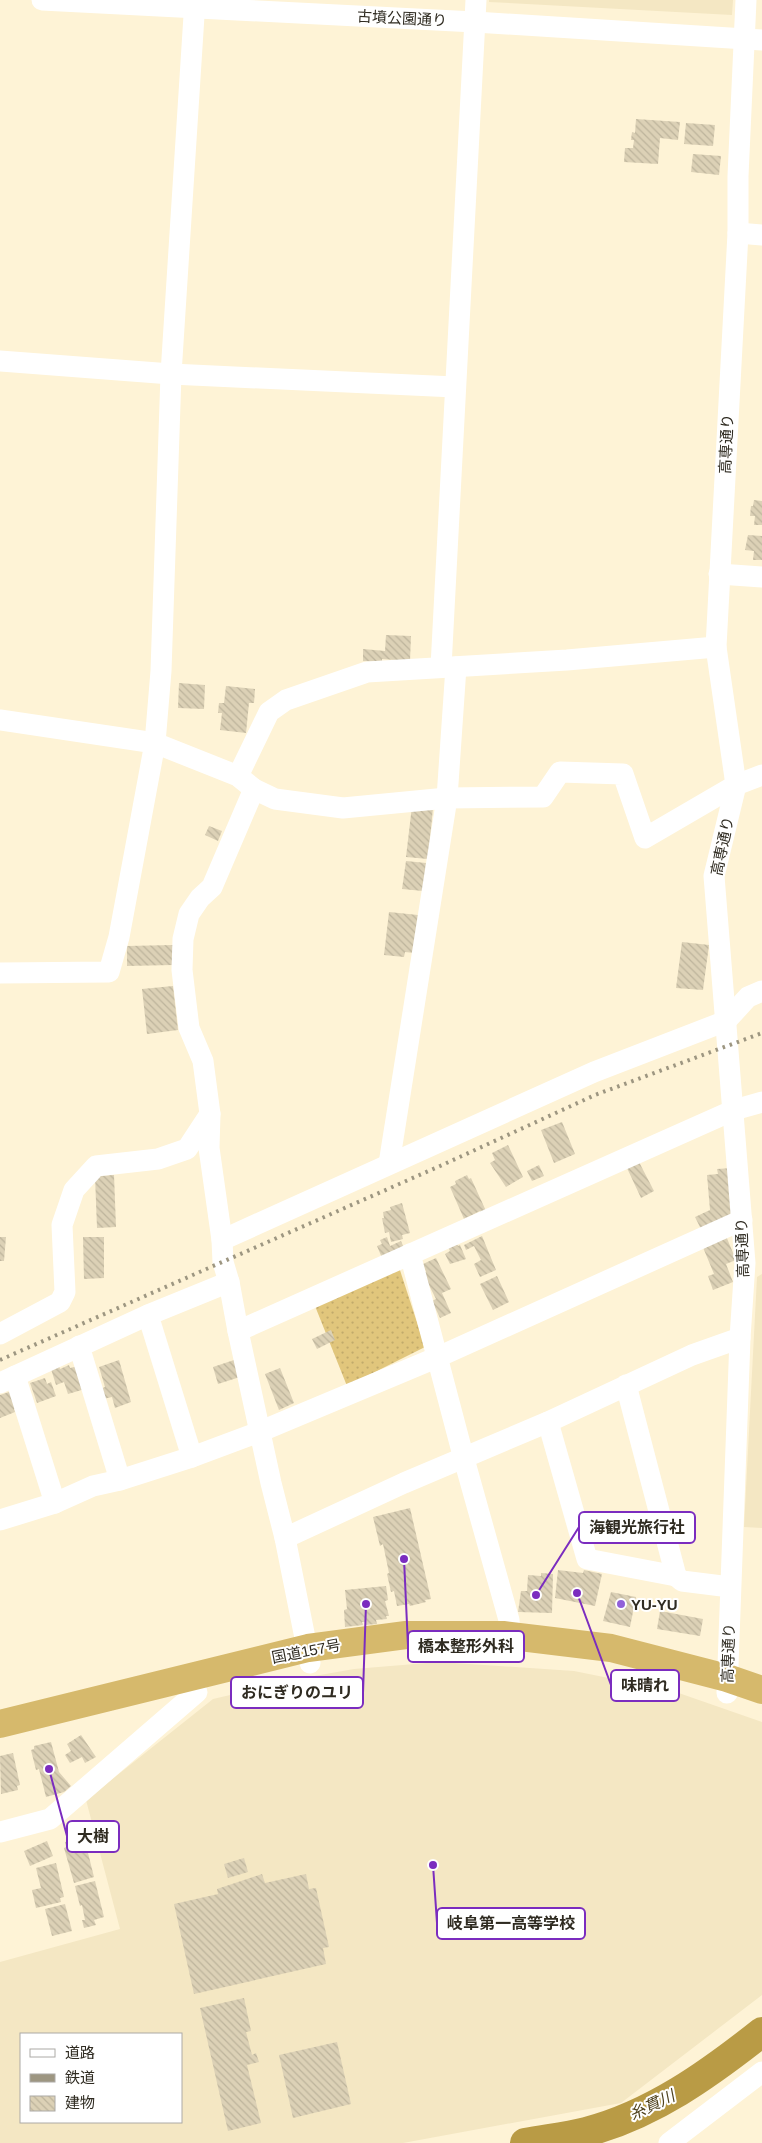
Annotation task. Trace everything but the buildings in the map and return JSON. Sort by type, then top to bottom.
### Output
[{"type":"highway","name":"国道157号","points":[[0,1724],[406,1635],[510,1636],[611,1648],[727,1685],[762,1705]]},
{"type":"highway","name":"国道157号","points":[[0,1740],[197,1692],[309,1655],[502,1652],[610,1664],[762,1690]]},
{"type":"street","name":"古墳公園通り","points":[[42,0],[195,4],[753,39]]},
{"type":"street","points":[[389,1164],[447,798],[448,667],[455,387],[476,0]]},
{"type":"street","name":"高専通り","points":[[727,1685],[740,1338],[754,1258],[742,1220],[714,876],[736,785],[716,647],[738,233],[738,176],[753,39],[746,0]]},
{"type":"street","points":[[0,972],[109,972],[118,938],[155,743],[161,671],[171,374],[195,4]]},
{"type":"street","points":[[738,233],[762,235]]},
{"type":"street","points":[[0,361],[171,374],[455,387]]},
{"type":"street","points":[[719,574],[762,577]]},
{"type":"street","points":[[309,1655],[285,1538],[259,1432],[229,1282],[223,1262],[222,1240],[209,1148],[210,1114],[203,1061],[189,1028],[182,970],[184,939],[189,914],[200,898],[212,888],[269,712],[286,700],[367,672],[567,660],[716,647]]},
{"type":"street","points":[[0,720],[155,743],[246,783],[275,799],[343,808],[447,798],[543,797],[560,772],[623,774],[645,838],[736,785],[762,775]]},
{"type":"street","points":[[222,1240],[594,1072],[726,1022],[748,997],[762,991]]},
{"type":"street","points":[[238,1331],[734,1110],[762,1102]]},
{"type":"street","points":[[0,1334],[60,1302],[65,1292],[62,1225],[74,1190],[96,1166],[158,1159],[187,1149],[210,1114]]},
{"type":"street","points":[[0,1520],[55,1502],[93,1486],[120,1480],[192,1457],[259,1432],[438,1356],[742,1220]]},
{"type":"street","points":[[410,1254],[509,1620],[510,1636]]},
{"type":"street","points":[[55,1502],[7,1380],[148,1315],[229,1282]]},
{"type":"street","points":[[148,1315],[192,1457]]},
{"type":"street","points":[[285,1538],[404,1483],[548,1422],[692,1355],[740,1338]]},
{"type":"street","points":[[79,1346],[120,1480]]},
{"type":"street","points":[[626,1385],[676,1576]]},
{"type":"street","points":[[548,1422],[587,1559],[676,1576],[682,1581],[730,1587]]},
{"type":"street","points":[[0,1832],[50,1819],[197,1692]]},
{"type":"street","points":[[669,2143],[762,2072]]},
{"type":"shaded area","points":[[489,0],[733,0],[732,15],[489,2]]},
{"type":"shaded area","points":[[398,1264],[425,1347],[347,1386],[315,1306]]},
{"type":"shaded area","points":[[762,1274],[762,1528],[744,1527],[757,1277]]},
{"type":"shaded area","points":[[439,1662],[574,1671],[673,1691],[762,1722],[762,1995],[621,2103],[403,2143],[0,2143],[0,1962],[120,1929],[86,1800],[213,1699],[303,1678],[354,1669]]},
{"type":"waterway","name":"糸貫川","points":[[525,2143],[586,2132],[634,2115],[657,2104],[700,2078],[762,2032]]},
{"type":"railway","points":[[0,1360],[440,1166],[595,1095],[762,1033]]},
{"type":"place","name":"橋本整形外科","points":[[404,1559]]},
{"type":"place","name":"味晴れ","points":[[577,1593]]},
{"type":"place","name":"海観光旅行社","points":[[536,1595]]},
{"type":"place","name":"おにぎりのユリ","points":[[366,1604]]},
{"type":"place","name":"YU-YU","points":[[621,1604]]},
{"type":"place","name":"大樹","points":[[49,1769]]},
{"type":"place","name":"岐阜第一高等学校","points":[[433,1865]]}]
